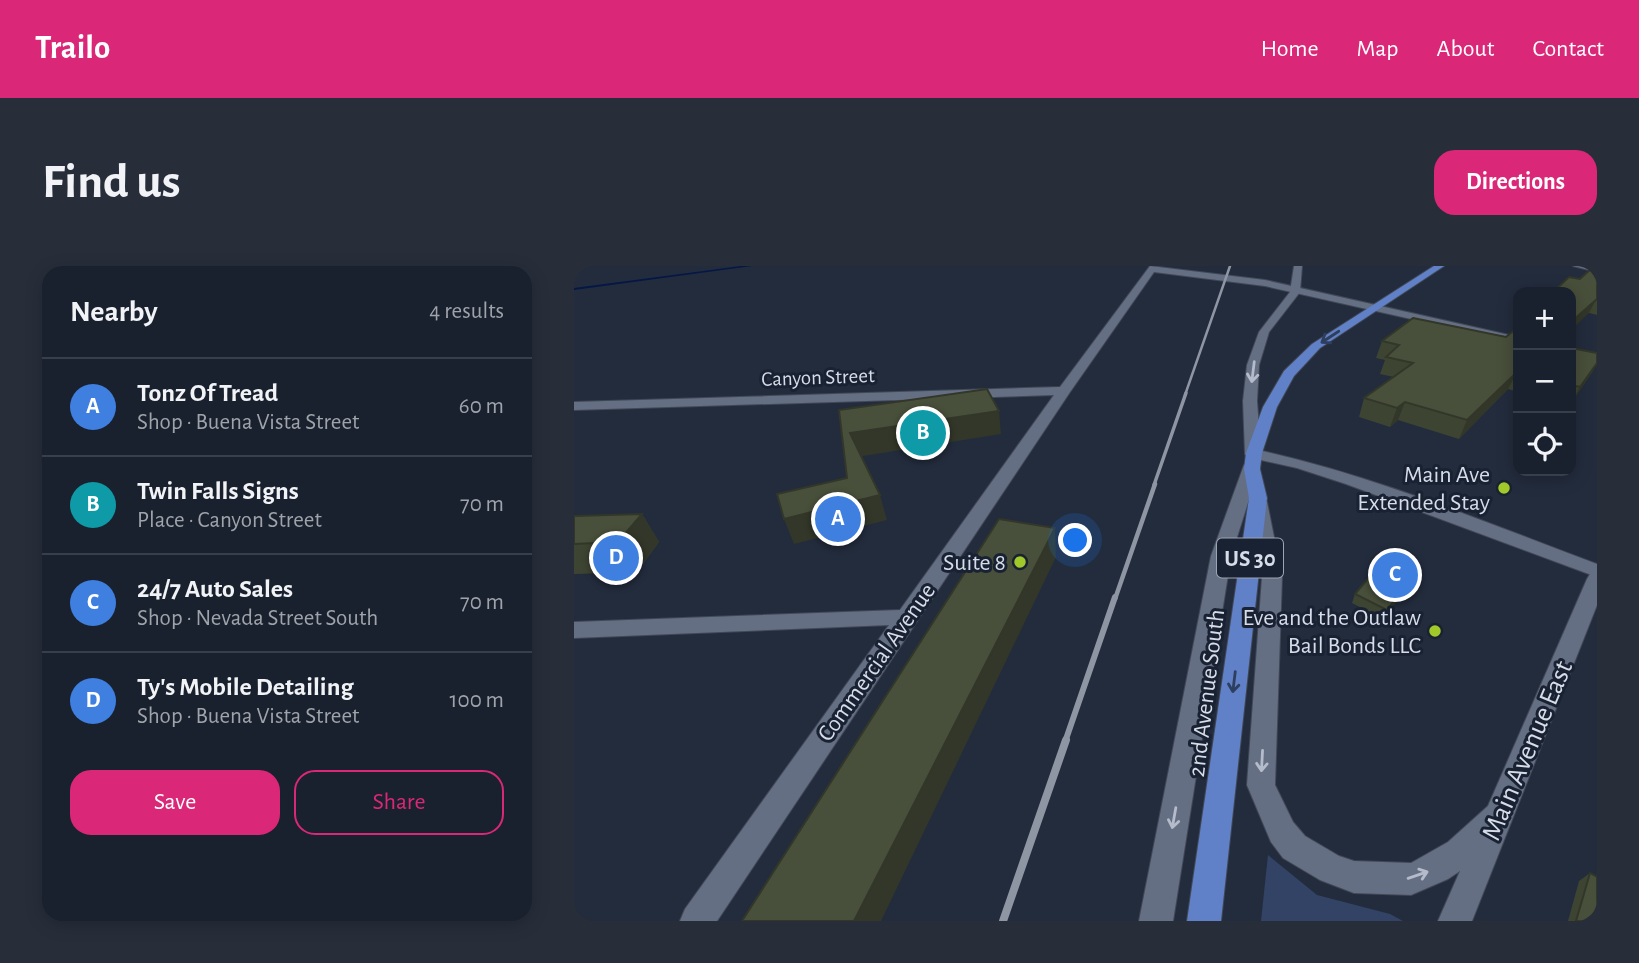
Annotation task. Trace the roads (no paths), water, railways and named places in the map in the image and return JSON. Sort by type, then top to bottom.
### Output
[{"type":"main road","points":[[1253,460],[1278,386],[1297,361],[1440,266]]},
{"type":"main road","name":"2nd Avenue South","points":[[1204,921],[1258,498],[1253,460]]},
{"type":"street","points":[[1156,921],[1221,556],[1253,460],[1250,401],[1253,365],[1264,332],[1296,292],[1298,266]]},
{"type":"street","points":[[1577,266],[1597,269]]},
{"type":"street","points":[[1153,267],[1265,283],[1513,339]]},
{"type":"street","name":"Commercial Avenue","points":[[697,921],[1063,391],[1153,267]]},
{"type":"street","points":[[1265,283],[1297,277]]},
{"type":"street","name":"Canyon Street","points":[[574,406],[1063,391]]},
{"type":"street","points":[[1253,460],[1301,464],[1352,480],[1597,571]]},
{"type":"street","points":[[1258,498],[1272,577],[1261,785],[1282,832],[1294,847],[1331,869],[1354,877],[1411,879],[1437,869],[1459,853],[1499,816]]},
{"type":"street","name":"Main Avenue East","points":[[1455,921],[1597,579]]},
{"type":"street","points":[[574,630],[907,617]]},
{"type":"waterway","points":[[574,289],[750,266]]},
{"type":"railway","points":[[1185,395],[1230,266]]},
{"type":"railway","points":[[1154,485],[1186,393]]},
{"type":"railway","points":[[1115,599],[1155,484]]},
{"type":"railway","points":[[1065,742],[1115,597]]},
{"type":"railway","points":[[1003,921],[1066,740]]},
{"type":"place","name":"Twin Falls Signs","points":[[923,433]]},
{"type":"place","name":"Main Ave Extended Stay","points":[[1504,488]]},
{"type":"place","name":"Tonz Of Tread","points":[[838,519]]},
{"type":"place","name":"Ty's Mobile Detailing","points":[[616,558]]},
{"type":"place","name":"Suite 8","points":[[1020,562]]},
{"type":"place","name":"24/7 Auto Sales","points":[[1395,575]]},
{"type":"place","name":"Eve and the Outlaw Bail Bonds LLC","points":[[1435,631]]}]
